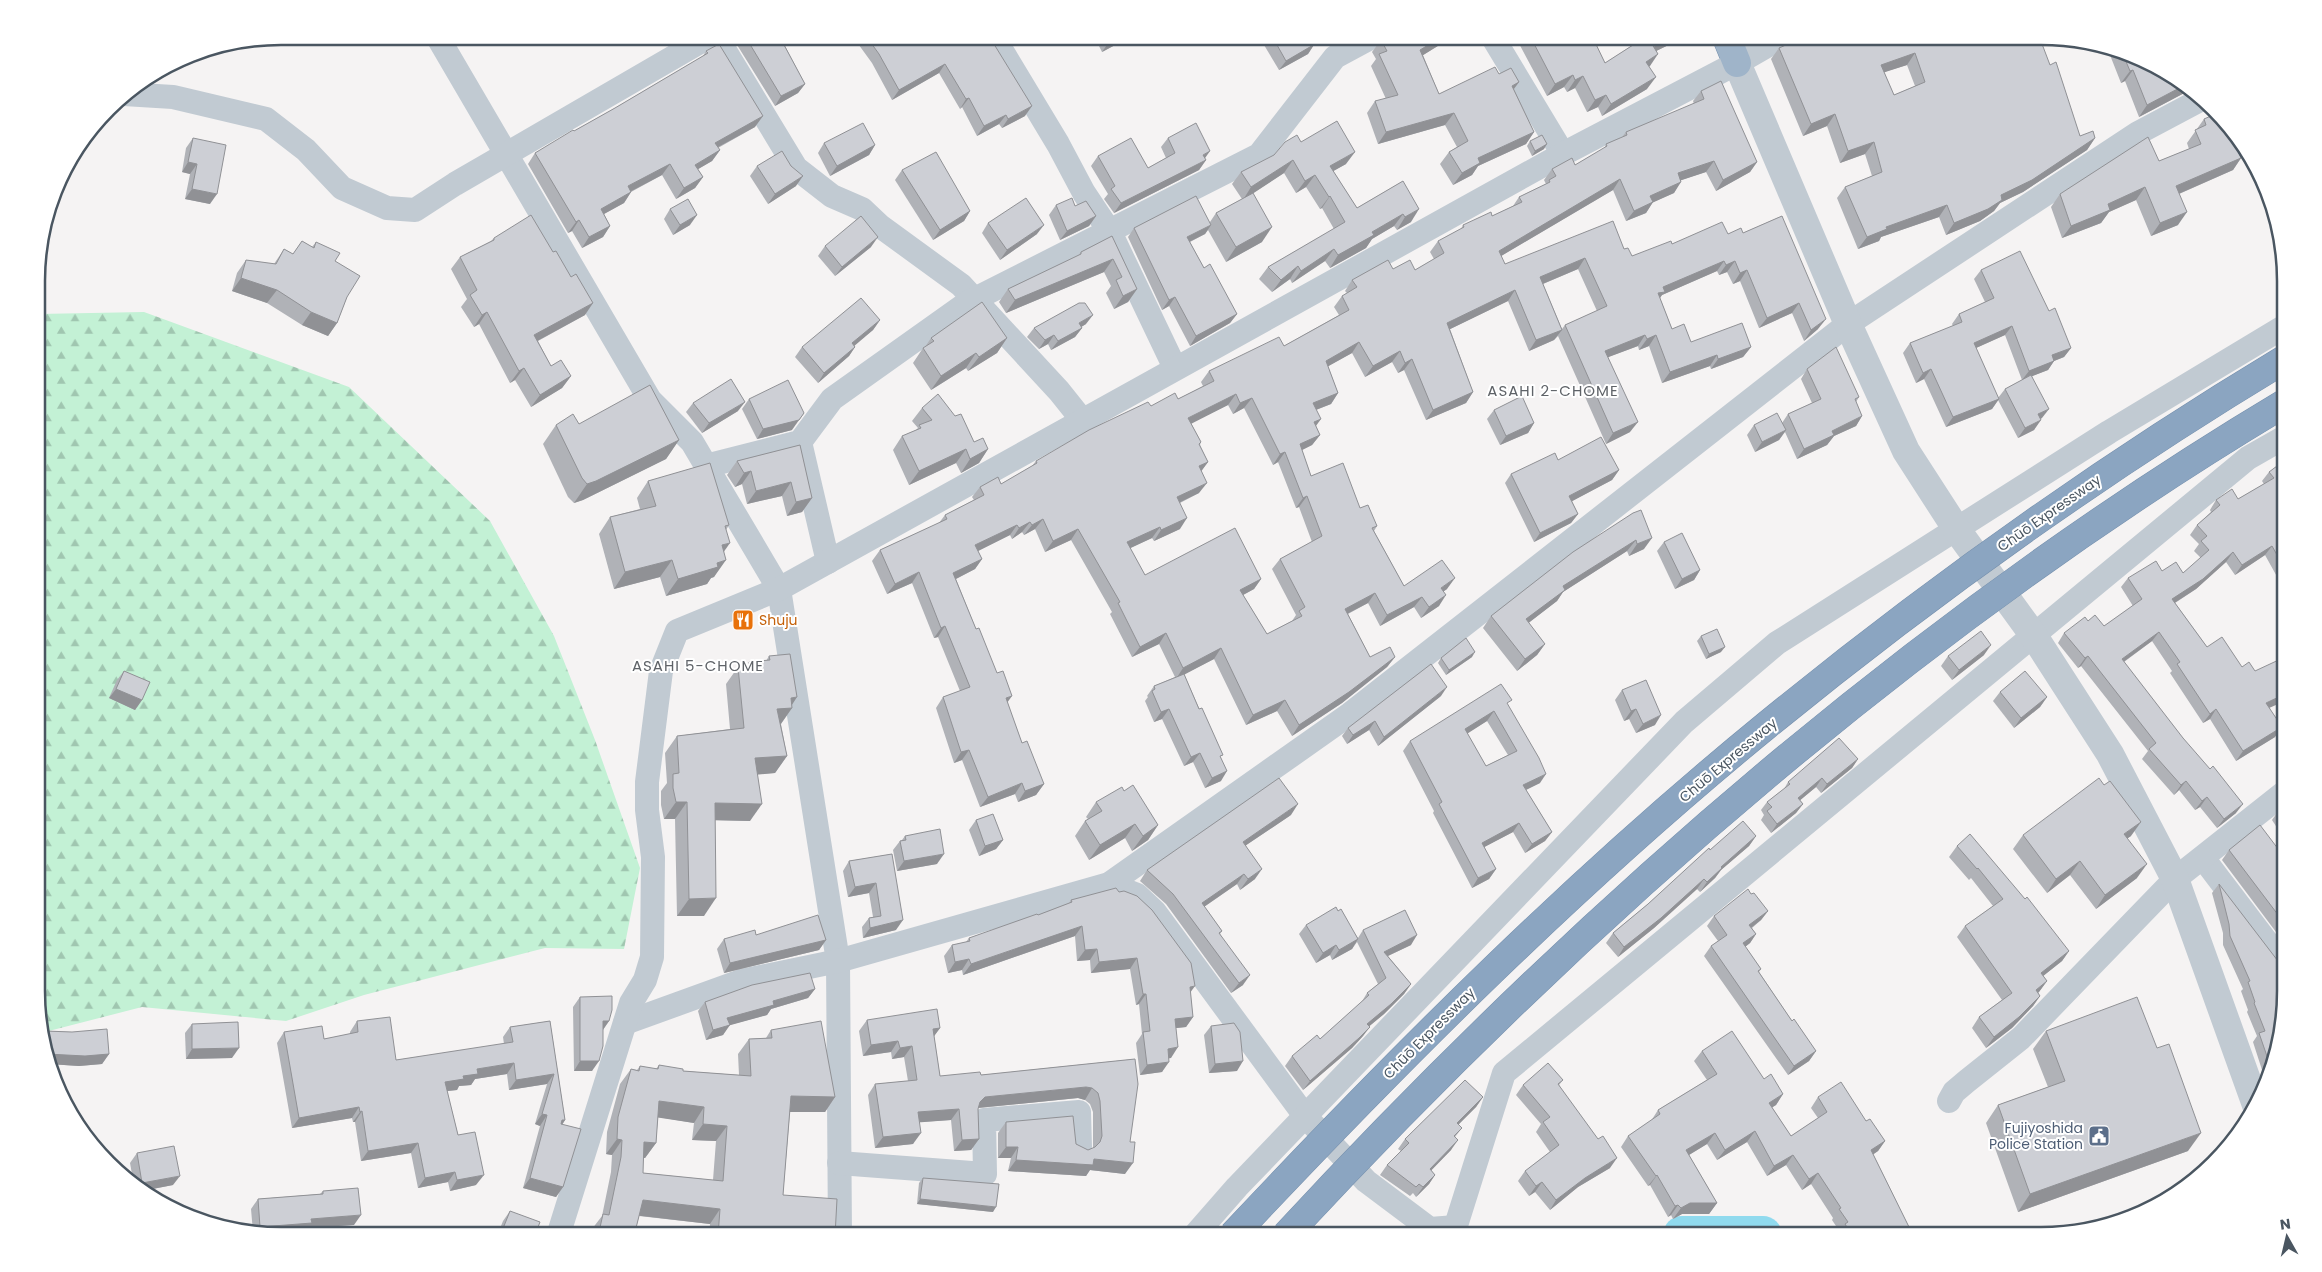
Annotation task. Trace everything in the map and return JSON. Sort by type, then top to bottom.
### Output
[{"type":"highway","points":[[1730,45],[1737,63]]},
{"type":"highway","name":"Chūō Expressway","points":[[1241,1227],[1338,1123],[1470,992],[1611,860],[1766,726],[1912,611],[2085,486],[2277,364]]},
{"type":"highway","points":[[1294,1227],[1364,1150],[1503,1012],[1628,895],[1787,758],[1932,642],[2101,520],[2277,408]]},
{"type":"street","points":[[442,45],[650,400],[692,442],[779,589],[838,961],[840,1227]]},
{"type":"street","points":[[136,95],[173,97],[266,119],[306,150],[342,188],[387,208],[415,210],[695,45]]},
{"type":"street","points":[[721,45],[796,168],[832,196],[862,209],[880,226],[961,285],[1059,391],[1082,421]]},
{"type":"street","points":[[998,45],[1058,144],[1084,193],[1110,232],[1176,368]]},
{"type":"street","points":[[706,466],[800,442],[832,398],[973,300],[1259,155],[1334,57],[1357,45]]},
{"type":"street","points":[[1497,45],[1563,154]]},
{"type":"street","points":[[561,1227],[631,1003],[645,980],[652,957],[653,857],[647,810],[647,782],[661,671],[677,631],[779,589],[1563,154],[1768,45]]},
{"type":"street","points":[[1737,63],[1848,324],[1906,450],[1957,530],[2034,636],[2110,754],[2175,879],[2252,1096]]},
{"type":"street","points":[[625,1023],[742,981],[838,961],[1110,884],[1350,714],[1848,324],[2138,133],[2195,103]]},
{"type":"street","points":[[1201,1227],[1237,1186],[1684,722],[1777,643],[2109,432],[2277,331]]},
{"type":"street","points":[[800,442],[828,562]]},
{"type":"street","points":[[1456,1227],[1504,1073],[2248,458],[2277,442]]},
{"type":"street","points":[[1949,1101],[1954,1092],[1966,1081],[2021,1038],[2175,879],[2277,798]]},
{"type":"street","points":[[2203,858],[2277,955]]},
{"type":"street","points":[[1110,884],[1137,895],[1155,912],[1305,1116],[1366,1181],[1427,1227]]},
{"type":"street","points":[[839,1163],[985,1174],[984,1120],[1078,1112],[1080,1146]]},
{"type":"green space","points":[[144,312],[349,387],[490,521],[554,636],[595,740],[640,868],[624,949],[545,948],[364,995],[286,1021],[142,1007],[49,1031],[45,991],[45,314]]},
{"type":"building","points":[[720,45],[763,116],[715,143],[720,150],[695,165],[703,177],[684,188],[670,164],[628,186],[631,192],[601,209],[610,226],[589,237],[579,220],[576,222],[535,153],[708,53],[706,51]]},
{"type":"building","points":[[750,45],[784,45],[805,84],[781,96]]},
{"type":"building","points":[[872,45],[995,45],[1032,106],[1008,119],[1006,115],[984,126],[969,98],[966,99],[945,64],[899,90]]},
{"type":"building","points":[[1277,45],[1313,45],[1286,61]]},
{"type":"building","points":[[1384,45],[1428,45],[1420,50],[1439,94],[1495,67],[1499,74],[1511,68],[1519,82],[1512,86],[1534,132],[1478,158],[1480,163],[1462,173],[1449,152],[1468,141],[1454,113],[1386,132],[1375,101],[1398,95],[1379,54],[1387,51]]},
{"type":"building","points":[[1535,45],[1596,45],[1605,63],[1633,45],[1652,45],[1658,54],[1646,62],[1656,77],[1611,104],[1606,95],[1595,100],[1583,76],[1575,80],[1573,75],[1555,84]]},
{"type":"building","points":[[1786,45],[2042,45],[2050,65],[2056,62],[2080,136],[2093,131],[2095,138],[2032,180],[2001,195],[2002,200],[1988,209],[1954,223],[1947,205],[1886,227],[1887,229],[1867,237],[1845,187],[1882,172],[1874,142],[1848,151],[1835,114],[1811,124],[1779,48]],"holes":[[[1915,53],[1925,82],[1894,95],[1881,65]]]},
{"type":"building","points":[[2126,61],[2145,69],[2178,89],[2147,105],[2133,70],[2130,71]]},
{"type":"building","points":[[1721,81],[1757,162],[1723,180],[1714,161],[1678,173],[1681,182],[1650,196],[1653,202],[1634,211],[1620,179],[1499,251],[1505,264],[1613,221],[1624,249],[1628,248],[1632,256],[1671,241],[1672,244],[1722,222],[1728,234],[1741,228],[1743,233],[1782,216],[1826,319],[1811,330],[1799,303],[1767,318],[1747,270],[1740,273],[1735,261],[1726,265],[1724,261],[1663,287],[1665,292],[1658,293],[1672,329],[1684,324],[1691,342],[1742,323],[1751,347],[1718,359],[1717,355],[1670,372],[1656,335],[1647,339],[1645,335],[1605,351],[1638,422],[1613,433],[1565,325],[1607,306],[1585,258],[1540,277],[1562,330],[1536,340],[1515,290],[1447,323],[1473,392],[1433,410],[1412,359],[1405,363],[1400,351],[1373,366],[1359,342],[1326,361],[1338,393],[1313,403],[1321,419],[1314,422],[1320,435],[1300,444],[1311,476],[1343,463],[1360,508],[1368,505],[1377,526],[1372,528],[1404,586],[1442,560],[1455,578],[1441,588],[1446,595],[1429,607],[1422,597],[1387,615],[1375,593],[1345,609],[1370,657],[1390,647],[1395,657],[1349,692],[1299,725],[1285,700],[1253,715],[1221,648],[1183,668],[1166,633],[1140,647],[1118,603],[1120,602],[1078,529],[1053,541],[1043,519],[1032,525],[1030,522],[1019,528],[1017,525],[975,545],[982,559],[953,573],[976,629],[979,628],[997,673],[1003,671],[1012,696],[1006,698],[1022,743],[1027,741],[1044,784],[1025,791],[1022,783],[988,797],[969,750],[961,752],[943,697],[970,687],[945,626],[941,628],[919,572],[895,584],[880,550],[947,519],[945,515],[984,495],[980,487],[998,477],[1001,484],[1089,430],[1148,402],[1151,406],[1175,393],[1178,399],[1214,381],[1209,371],[1279,337],[1284,346],[1349,310],[1342,296],[1357,287],[1352,280],[1388,260],[1393,269],[1410,260],[1415,270],[1444,253],[1438,241],[1464,227],[1463,225],[1491,212],[1492,216],[1522,202],[1519,197],[1550,182],[1549,180],[1556,176],[1552,169],[1572,158],[1575,165],[1607,146],[1606,144],[1627,135],[1626,132],[1704,99],[1701,91]],"holes":[[[1236,394],[1240,403],[1252,398],[1280,454],[1285,452],[1303,498],[1307,496],[1322,536],[1280,559],[1305,607],[1299,611],[1302,616],[1267,634],[1240,590],[1261,579],[1235,528],[1145,575],[1127,542],[1160,527],[1161,530],[1187,518],[1177,497],[1207,483],[1199,466],[1208,462],[1199,444],[1201,442],[1188,418]]]},
{"type":"building","points":[[2210,116],[2228,137],[2241,158],[2176,186],[2187,212],[2160,223],[2145,187],[2108,204],[2110,210],[2071,226],[2060,194],[2148,137],[2159,161],[2201,144],[2195,130],[2206,125],[2204,119]]},
{"type":"building","points":[[1337,121],[1355,152],[1330,166],[1357,208],[1403,181],[1419,209],[1405,217],[1403,214],[1372,232],[1374,235],[1338,255],[1334,249],[1301,271],[1298,266],[1281,280],[1268,267],[1345,222],[1315,175],[1305,181],[1293,160],[1251,187],[1241,172],[1274,155],[1285,142],[1297,135],[1301,142]]},
{"type":"building","points":[[863,123],[875,145],[837,166],[824,143]]},
{"type":"building","points":[[1196,123],[1210,151],[1203,155],[1206,160],[1121,203],[1111,189],[1115,186],[1098,156],[1131,138],[1148,168],[1175,153],[1168,138]]},
{"type":"building","points":[[1542,135],[1547,144],[1535,151],[1530,141]]},
{"type":"building","points":[[193,138],[226,145],[217,194],[192,189],[197,164],[188,162]]},
{"type":"building","points":[[782,151],[791,166],[803,176],[775,194],[757,166]]},
{"type":"building","points":[[936,152],[970,211],[940,230],[902,170]]},
{"type":"building","points":[[1253,193],[1272,227],[1236,247],[1216,213]]},
{"type":"building","points":[[1196,196],[1211,225],[1187,237],[1204,268],[1210,264],[1237,314],[1196,336],[1175,297],[1169,300],[1134,228]]},
{"type":"building","points":[[1026,198],[1044,225],[1007,250],[988,223]]},
{"type":"building","points":[[1072,198],[1075,206],[1086,201],[1096,216],[1067,231],[1056,205]]},
{"type":"building","points":[[688,199],[697,215],[680,225],[670,209]]},
{"type":"building","points":[[531,215],[553,252],[556,251],[571,277],[576,274],[593,303],[534,335],[551,366],[561,360],[571,376],[540,395],[524,368],[519,371],[487,312],[482,315],[470,295],[477,290],[460,257],[494,240],[494,238]]},
{"type":"building","points":[[861,216],[878,237],[842,267],[825,246]]},
{"type":"building","points":[[1112,236],[1137,289],[1123,296],[1116,280],[1122,277],[1113,259],[1015,300],[1008,289],[1081,254],[1081,252]]},
{"type":"building","points":[[302,241],[314,248],[316,242],[340,253],[335,261],[360,276],[347,297],[337,323],[311,312],[277,290],[241,278],[246,260],[276,264],[284,249],[293,254]]},
{"type":"building","points":[[2020,251],[2049,311],[2055,308],[2071,348],[2052,355],[2054,361],[2029,371],[2012,326],[1974,343],[1999,399],[1953,417],[1931,369],[1923,373],[1910,343],[1962,322],[1959,314],[1994,298],[1981,270]]},
{"type":"building","points":[[861,298],[880,320],[852,343],[855,347],[824,373],[802,347]]},
{"type":"building","points":[[982,302],[1007,338],[979,357],[976,353],[941,376],[923,348],[934,341],[931,338]]},
{"type":"building","points":[[1079,303],[1085,303],[1093,315],[1079,323],[1082,328],[1058,341],[1054,335],[1045,340],[1034,328]]},
{"type":"building","points":[[1836,347],[1859,397],[1855,399],[1862,416],[1832,431],[1834,435],[1804,449],[1788,414],[1821,399],[1807,369]]},
{"type":"building","points":[[2031,375],[2049,409],[2038,414],[2041,420],[2025,428],[2005,389]]},
{"type":"building","points":[[731,379],[745,402],[709,423],[693,403]]},
{"type":"building","points":[[788,380],[804,413],[799,420],[763,429],[749,399]]},
{"type":"building","points":[[650,385],[679,440],[587,484],[582,478],[556,425],[573,414],[579,424]]},
{"type":"building","points":[[938,394],[955,416],[961,414],[974,442],[983,438],[988,449],[970,459],[966,449],[919,471],[902,436],[921,428],[919,425],[932,420],[922,408]]},
{"type":"building","points":[[1522,396],[1534,423],[1506,436],[1494,410]]},
{"type":"building","points":[[1777,413],[1786,430],[1762,442],[1754,425]]},
{"type":"building","points":[[1601,437],[1619,470],[1569,496],[1578,514],[1540,533],[1511,474],[1555,453],[1558,460]]},
{"type":"building","points":[[800,445],[812,498],[796,502],[791,482],[756,491],[751,471],[744,473],[737,461]]},
{"type":"building","points":[[710,463],[729,525],[725,526],[730,543],[722,545],[726,560],[717,563],[718,567],[678,579],[672,560],[625,572],[610,517],[656,506],[648,481]]},
{"type":"building","points":[[2277,466],[2277,555],[2272,546],[2242,565],[2233,552],[2203,579],[2172,599],[2207,647],[2222,637],[2242,667],[2249,662],[2255,671],[2277,661],[2277,698],[2266,703],[2277,720],[2277,730],[2243,751],[2216,709],[2210,714],[2177,664],[2180,662],[2159,632],[2122,659],[2183,738],[2210,769],[2213,766],[2243,804],[2224,819],[2207,797],[2202,801],[2186,781],[2181,785],[2149,749],[2156,743],[2088,656],[2085,658],[2064,633],[2085,617],[2088,621],[2095,615],[2104,626],[2142,599],[2128,578],[2156,561],[2162,571],[2176,562],[2183,573],[2209,550],[2201,541],[2207,536],[2197,525],[2220,505],[2216,500],[2232,489],[2238,499],[2274,478],[2269,472]]},
{"type":"building","points":[[1641,510],[1652,538],[1637,544],[1636,540],[1563,586],[1565,590],[1526,619],[1545,644],[1525,659],[1491,616],[1573,552],[1633,513]]},
{"type":"building","points":[[1682,533],[1700,570],[1682,579],[1664,542]]},
{"type":"building","points":[[1717,629],[1725,647],[1709,654],[1701,636]]},
{"type":"building","points":[[1981,631],[1991,645],[1959,670],[1948,656]]},
{"type":"building","points":[[1466,638],[1475,652],[1449,670],[1441,658]]},
{"type":"building","points":[[790,654],[797,697],[791,698],[792,708],[777,709],[787,756],[755,758],[762,804],[715,803],[716,898],[689,899],[687,802],[676,802],[673,788],[673,774],[679,773],[677,736],[744,728],[738,667],[750,666],[749,662],[770,660],[769,656]]},
{"type":"building","points":[[1431,664],[1447,687],[1384,737],[1375,721],[1353,735],[1348,728]]},
{"type":"building","points":[[124,671],[150,682],[142,700],[116,689]]},
{"type":"building","points":[[2025,671],[2047,697],[2021,718],[2000,692]]},
{"type":"building","points":[[1184,674],[1199,709],[1202,708],[1223,755],[1220,756],[1227,771],[1212,778],[1200,753],[1191,757],[1169,709],[1161,712],[1152,691],[1155,689],[1154,686]]},
{"type":"building","points":[[1646,680],[1661,715],[1643,724],[1636,709],[1631,711],[1622,690]]},
{"type":"building","points":[[1501,684],[1512,700],[1507,703],[1539,758],[1546,774],[1523,785],[1552,832],[1532,844],[1519,823],[1482,843],[1496,869],[1478,878],[1439,804],[1442,802],[1410,741]],"holes":[[[1494,711],[1517,751],[1486,766],[1465,729]]]},
{"type":"building","points":[[1839,738],[1858,759],[1827,784],[1822,778],[1798,798],[1803,804],[1777,824],[1767,811],[1772,807],[1767,802],[1790,784],[1788,782]]},
{"type":"building","points":[[1279,778],[1298,804],[1243,842],[1262,869],[1248,879],[1244,874],[1202,903],[1222,931],[1219,933],[1250,975],[1239,983],[1173,894],[1147,870]]},
{"type":"building","points":[[2099,778],[2104,785],[2110,781],[2141,822],[2124,834],[2147,864],[2105,895],[2080,861],[2056,879],[2023,835]]},
{"type":"building","points":[[1133,785],[1158,825],[1143,836],[1135,824],[1100,845],[1085,821],[1102,811],[1096,802],[1122,787],[1124,791]]},
{"type":"building","points":[[993,814],[1003,840],[985,846],[976,820]]},
{"type":"building","points":[[1743,821],[1756,836],[1707,882],[1704,879],[1661,918],[1624,947],[1613,933],[1709,848],[1710,850]]},
{"type":"building","points":[[2260,825],[2277,847],[2277,913],[2229,850]]},
{"type":"building","points":[[940,829],[944,854],[904,861],[900,841],[906,840],[905,836]]},
{"type":"building","points":[[1970,834],[2025,899],[2027,897],[2069,951],[2041,973],[2047,981],[2036,990],[2040,996],[2019,1017],[1994,1037],[1979,1017],[2012,993],[1965,926],[2003,899],[1957,846]]},
{"type":"building","points":[[892,854],[903,920],[870,928],[869,918],[881,916],[876,883],[855,887],[849,861]]},
{"type":"building","points":[[2219,884],[2277,960],[2275,1021],[2267,1057],[2259,1033],[2265,1031],[2254,1003],[2248,982],[2250,981],[2230,936],[2229,924]]},
{"type":"building","points":[[1116,888],[1119,892],[1124,891],[1137,896],[1152,910],[1191,963],[1195,986],[1190,987],[1193,1017],[1175,1019],[1178,1047],[1168,1049],[1169,1062],[1147,1065],[1143,1032],[1150,1031],[1146,994],[1143,994],[1137,958],[1099,962],[1097,949],[1085,950],[1082,926],[971,964],[969,959],[955,962],[952,945],[970,941],[969,938],[1038,915],[1072,902],[1071,900]]},
{"type":"building","points":[[1748,889],[1751,894],[1754,893],[1768,911],[1749,925],[1756,934],[1743,943],[1761,969],[1758,971],[1792,1021],[1794,1019],[1816,1051],[1794,1066],[1711,946],[1727,935],[1714,916]]},
{"type":"building","points":[[1336,907],[1338,911],[1341,909],[1358,939],[1339,950],[1336,945],[1323,953],[1306,925]]},
{"type":"building","points":[[1405,910],[1417,935],[1384,952],[1411,984],[1367,1024],[1370,1027],[1359,1038],[1310,1081],[1292,1056],[1317,1035],[1320,1039],[1369,995],[1367,993],[1386,978],[1363,930]]},
{"type":"building","points":[[818,915],[826,940],[730,963],[724,939],[755,930],[756,935]]},
{"type":"building","points":[[810,973],[815,989],[773,1001],[774,1005],[727,1018],[730,1025],[713,1030],[705,1002],[752,985]]},
{"type":"building","points":[[612,996],[612,1010],[609,1021],[603,1021],[603,1046],[599,1061],[580,1061],[580,997]]},
{"type":"building","points":[[2137,997],[2157,1048],[2169,1044],[2201,1133],[2030,1194],[1998,1105],[2065,1081],[2046,1031]]},
{"type":"building","points":[[937,1009],[940,1028],[933,1029],[940,1076],[980,1072],[981,1075],[1135,1059],[1138,1084],[1130,1142],[1135,1142],[1133,1163],[1094,1159],[1093,1165],[1016,1160],[1018,1147],[1006,1147],[1006,1122],[1073,1116],[1076,1144],[1088,1150],[1095,1147],[1100,1142],[1102,1136],[1100,1101],[1098,1093],[1092,1088],[1086,1087],[985,1097],[980,1102],[978,1109],[979,1139],[962,1140],[959,1109],[918,1112],[921,1133],[883,1137],[875,1084],[917,1080],[912,1046],[900,1048],[898,1041],[871,1045],[867,1020]]},
{"type":"building","points":[[390,1017],[396,1060],[513,1042],[510,1027],[550,1021],[565,1120],[562,1120],[561,1124],[581,1129],[563,1187],[530,1178],[547,1115],[542,1114],[554,1074],[516,1080],[514,1063],[477,1069],[478,1074],[463,1076],[464,1079],[445,1082],[458,1135],[475,1132],[484,1175],[457,1180],[455,1172],[425,1178],[418,1143],[368,1151],[362,1111],[360,1112],[359,1107],[299,1118],[284,1032],[322,1026],[324,1039],[358,1032],[357,1021]]},
{"type":"building","points":[[821,1021],[835,1097],[791,1096],[783,1195],[837,1199],[835,1227],[719,1227],[720,1209],[643,1200],[636,1227],[600,1227],[603,1214],[609,1215],[621,1157],[622,1140],[617,1139],[618,1117],[631,1069],[639,1071],[640,1066],[658,1069],[659,1065],[683,1069],[683,1071],[751,1076],[749,1039],[772,1038],[771,1030]],"holes":[[[659,1101],[704,1107],[703,1124],[727,1126],[723,1181],[643,1173],[644,1142],[656,1143]]]},
{"type":"building","points":[[238,1022],[239,1048],[192,1049],[192,1024]]},
{"type":"building","points":[[1234,1023],[1240,1032],[1243,1061],[1215,1064],[1211,1026]]},
{"type":"building","points":[[107,1029],[109,1054],[85,1056],[54,1054],[49,1031],[72,1032]]},
{"type":"building","points":[[1732,1031],[1764,1079],[1771,1074],[1783,1094],[1769,1103],[1791,1136],[1827,1112],[1818,1097],[1841,1082],[1866,1121],[1870,1119],[1885,1141],[1871,1150],[1909,1227],[1847,1227],[1845,1224],[1848,1222],[1839,1209],[1841,1208],[1818,1173],[1809,1179],[1793,1155],[1774,1166],[1755,1131],[1725,1150],[1715,1133],[1686,1150],[1717,1203],[1690,1203],[1681,1208],[1678,1205],[1675,1206],[1657,1175],[1628,1136],[1660,1114],[1658,1110],[1717,1074],[1702,1051]]},
{"type":"building","points":[[1548,1063],[1563,1080],[1558,1084],[1598,1139],[1603,1136],[1617,1158],[1585,1178],[1556,1200],[1542,1182],[1536,1186],[1525,1171],[1559,1145],[1543,1122],[1550,1117],[1523,1085]]},
{"type":"building","points":[[1465,1080],[1483,1097],[1457,1123],[1462,1128],[1454,1136],[1458,1140],[1430,1169],[1435,1175],[1423,1187],[1419,1184],[1416,1187],[1387,1165],[1409,1143],[1405,1139]]},
{"type":"building","points":[[174,1146],[180,1176],[144,1183],[142,1181],[137,1153]]},
{"type":"building","points":[[923,1178],[999,1184],[996,1207],[920,1199]]},
{"type":"building","points":[[358,1188],[361,1215],[311,1219],[312,1223],[260,1226],[258,1199],[323,1194],[323,1191]]},
{"type":"building","points":[[510,1211],[540,1222],[538,1227],[504,1227]]},
{"type":"place","name":"Shuju","points":[[743,620]]},
{"type":"place","name":"Fujiyoshida Police Station","points":[[2099,1136]]},
{"type":"district","name":"ASAHI 2-CHOME","points":[[1553,391]]},
{"type":"district","name":"ASAHI 5-CHOME","points":[[698,666]]}]
